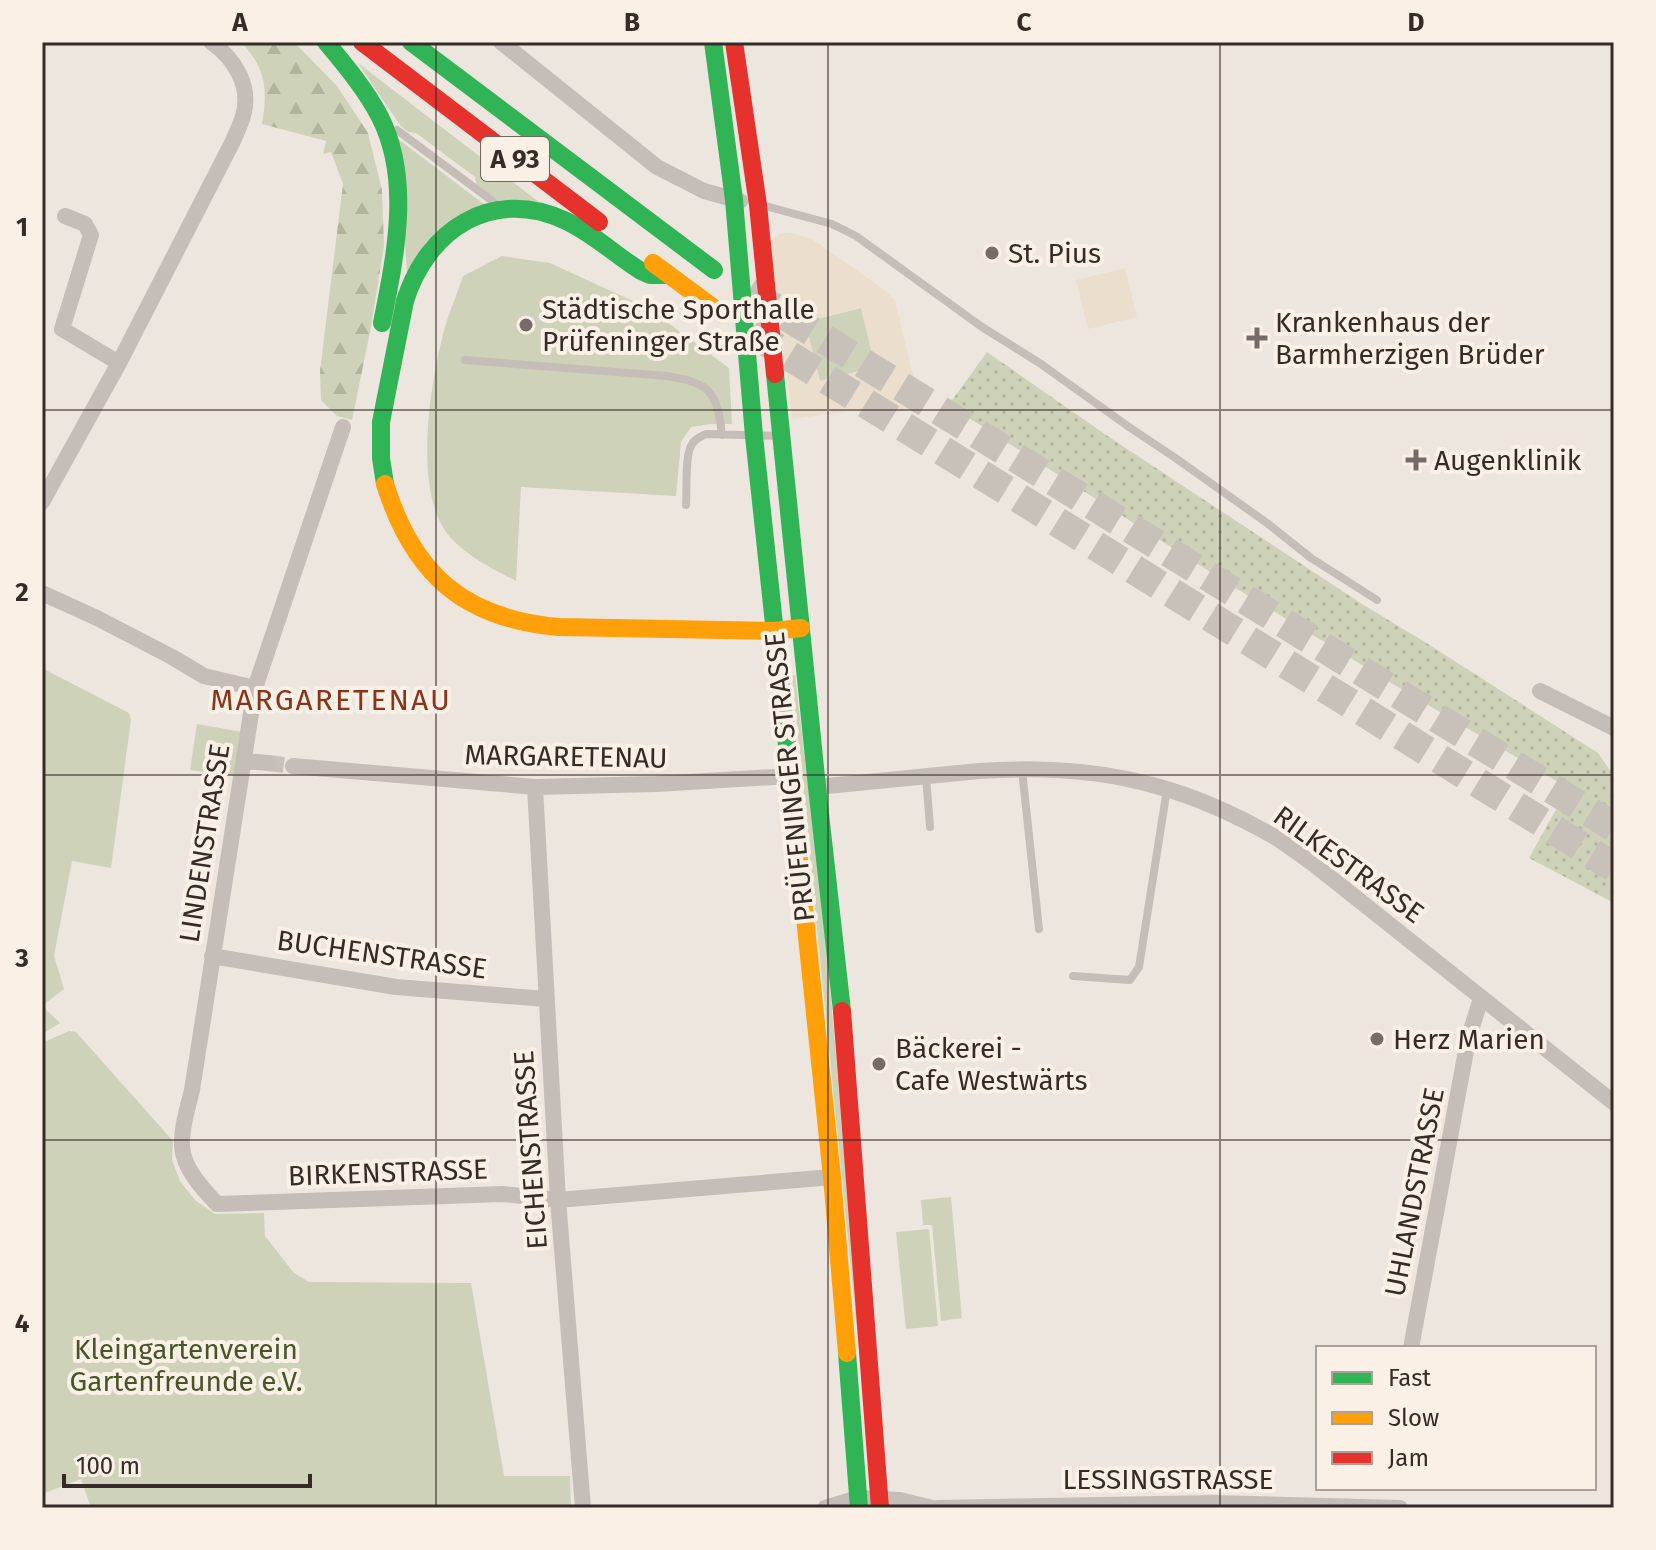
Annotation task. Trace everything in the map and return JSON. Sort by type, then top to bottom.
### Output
[{"type":"main road","points":[[326,42],[373,107],[391,145],[398,213],[364,431]]},
{"type":"main road","name":"A 93","points":[[362,42],[722,314]]},
{"type":"main road","name":"A 93","points":[[411,42],[714,270]]},
{"type":"main road","name":"PRÜFENINGER STRASSE","points":[[713,42],[734,200],[754,436],[832,1177],[858,1503]]},
{"type":"main road","name":"PRÜFENINGER STRASSE","points":[[734,42],[758,205],[842,1009],[880,1503]]},
{"type":"main road","points":[[477,69],[520,106],[533,134]]},
{"type":"main road","points":[[669,275],[645,274],[583,229],[563,218],[544,213],[500,210],[455,226],[424,260],[407,298],[380,431],[387,495],[397,523],[415,552],[434,574],[455,593],[503,618],[532,625],[775,639]]},
{"type":"main road","points":[[723,648],[802,636]]},
{"type":"street","points":[[42,502],[119,363],[244,114],[242,80],[225,52],[211,42]]},
{"type":"street","points":[[501,42],[657,167],[704,191],[758,205]]},
{"type":"street","points":[[65,216],[85,224],[91,235],[62,329],[119,363]]},
{"type":"street","name":"LINDENSTRASSE","points":[[196,1179],[184,1159],[181,1144],[255,688],[343,427]]},
{"type":"street","points":[[42,593],[97,618],[204,676],[255,688]]},
{"type":"street","points":[[1540,691],[1614,728]]},
{"type":"street","points":[[244,761],[268,763]]},
{"type":"street","name":"MARGARETENAU","points":[[293,766],[535,787],[791,776]]},
{"type":"street","name":"RILKESTRASSE","points":[[817,787],[991,770],[1022,770],[1130,780],[1167,789],[1214,807],[1278,839],[1368,906],[1614,1103]]},
{"type":"street","name":"EICHENSTRASSE","points":[[535,787],[558,1200],[583,1508]]},
{"type":"street","name":"BUCHENSTRASSE","points":[[212,956],[396,987],[546,999]]},
{"type":"street","name":"UHLANDSTRASSE","points":[[1411,1346],[1468,1040],[1481,998]]},
{"type":"street","name":"BIRKENSTRASSE","points":[[196,1179],[217,1204],[503,1194],[558,1200],[832,1177]]},
{"type":"street","name":"LESSINGSTRASSE","points":[[825,1508],[900,1500],[934,1508],[1214,1503],[1400,1508]]},
{"type":"lane","points":[[373,107],[401,135],[490,201],[516,210]]},
{"type":"lane","points":[[758,205],[832,224],[856,236],[982,327],[1041,364],[1256,514],[1311,558],[1377,600]]},
{"type":"lane","points":[[465,360],[667,376],[696,382],[713,395],[722,435]]},
{"type":"lane","points":[[686,505],[689,453],[698,438],[706,434],[782,435]]},
{"type":"lane","points":[[1022,770],[1039,929]]},
{"type":"lane","points":[[926,776],[930,827]]},
{"type":"lane","points":[[1073,976],[1130,980],[1139,967],[1167,789]]},
{"type":"green space","points":[[241,42],[294,42],[337,86],[368,133],[382,190],[384,246],[352,420],[337,416],[321,400],[320,371],[343,184],[331,152],[323,154],[326,141],[262,124],[265,100],[263,80],[256,61]]},
{"type":"green space","points":[[358,63],[539,202],[498,200],[477,187],[475,177],[416,133],[408,132],[400,125]]},
{"type":"green space","points":[[398,139],[485,205],[407,272]]},
{"type":"green space","points":[[502,256],[550,263],[648,308],[729,368],[732,424],[691,427],[681,442],[676,496],[521,487],[516,581],[473,557],[450,537],[438,518],[428,467],[429,410],[450,312],[463,276]]},
{"type":"green space","points":[[861,308],[876,367],[820,381],[805,322]]},
{"type":"green space","points":[[987,352],[1109,437],[1362,604],[1598,753],[1614,776],[1614,903],[1529,858],[1568,788],[1237,589],[969,418],[966,423],[945,410]]},
{"type":"green space","points":[[42,668],[129,713],[131,720],[111,868],[72,861],[54,956],[64,989],[42,1006]]},
{"type":"green space","points":[[795,675],[826,938],[870,1460],[792,676]]},
{"type":"green space","points":[[197,724],[248,733],[241,777],[190,770]]},
{"type":"green space","points":[[42,1006],[60,1023],[42,1034]]},
{"type":"green space","name":"Kleingartenverein Gartenfreunde e.V.","points":[[69,1031],[76,1032],[173,1141],[172,1160],[180,1181],[195,1200],[215,1214],[264,1213],[265,1236],[294,1273],[309,1282],[471,1283],[504,1476],[570,1476],[571,1508],[91,1508],[81,1479],[42,1494],[42,1043]]},
{"type":"green space","points":[[951,1197],[962,1318],[941,1321],[932,1225],[923,1225],[921,1200]]},
{"type":"green space","points":[[929,1229],[938,1326],[906,1329],[896,1232]]},
{"type":"shaded area","points":[[781,233],[812,239],[895,300],[917,392],[918,399],[913,407],[877,416],[855,411],[792,419],[770,241]],"holes":[[[861,308],[875,367],[820,381],[805,322]]]},
{"type":"shaded area","points":[[1125,268],[1137,317],[1088,329],[1076,280]]},
{"type":"tunnel","points":[[748,292],[1614,827]]},
{"type":"tunnel","points":[[751,332],[1614,867]]},
{"type":"tunnel","points":[[268,763],[293,766]]},
{"type":"traffic: fast","points":[[326,42],[355,78],[380,117],[396,166],[396,245],[382,323]]},
{"type":"traffic: fast","points":[[411,42],[714,270]]},
{"type":"traffic: fast","points":[[713,42],[734,200],[754,436],[794,812]]},
{"type":"traffic: fast","points":[[385,484],[381,422],[405,301],[415,276],[446,235],[488,212],[512,209],[537,211],[575,225],[641,271],[650,275],[669,275]]},
{"type":"traffic: fast","points":[[775,374],[842,1011]]},
{"type":"traffic: fast","points":[[847,1353],[859,1508]]},
{"type":"traffic: slow","points":[[653,263],[722,314]]},
{"type":"traffic: slow","points":[[385,484],[397,516],[427,567],[470,602],[496,614],[559,627],[774,631],[801,628]]},
{"type":"traffic: slow","points":[[794,812],[847,1353]]},
{"type":"traffic: jam","points":[[362,42],[599,222]]},
{"type":"traffic: jam","points":[[734,42],[758,205],[775,374]]},
{"type":"traffic: jam","points":[[842,1011],[880,1508]]},
{"type":"place","name":"St. Pius","points":[[992,253]]},
{"type":"place","name":"Städtische Sporthalle Prüfeninger Straße","points":[[526,325]]},
{"type":"place","name":"Krankenhaus der Barmherzigen Brüder","points":[[1257,338]]},
{"type":"place","name":"Augenklinik","points":[[1416,460]]},
{"type":"place","name":"Herz Marien","points":[[1377,1039]]},
{"type":"place","name":"Bäckerei - Cafe Westwärts","points":[[879,1064]]},
{"type":"district","name":"MARGARETENAU","points":[[331,700]]}]
